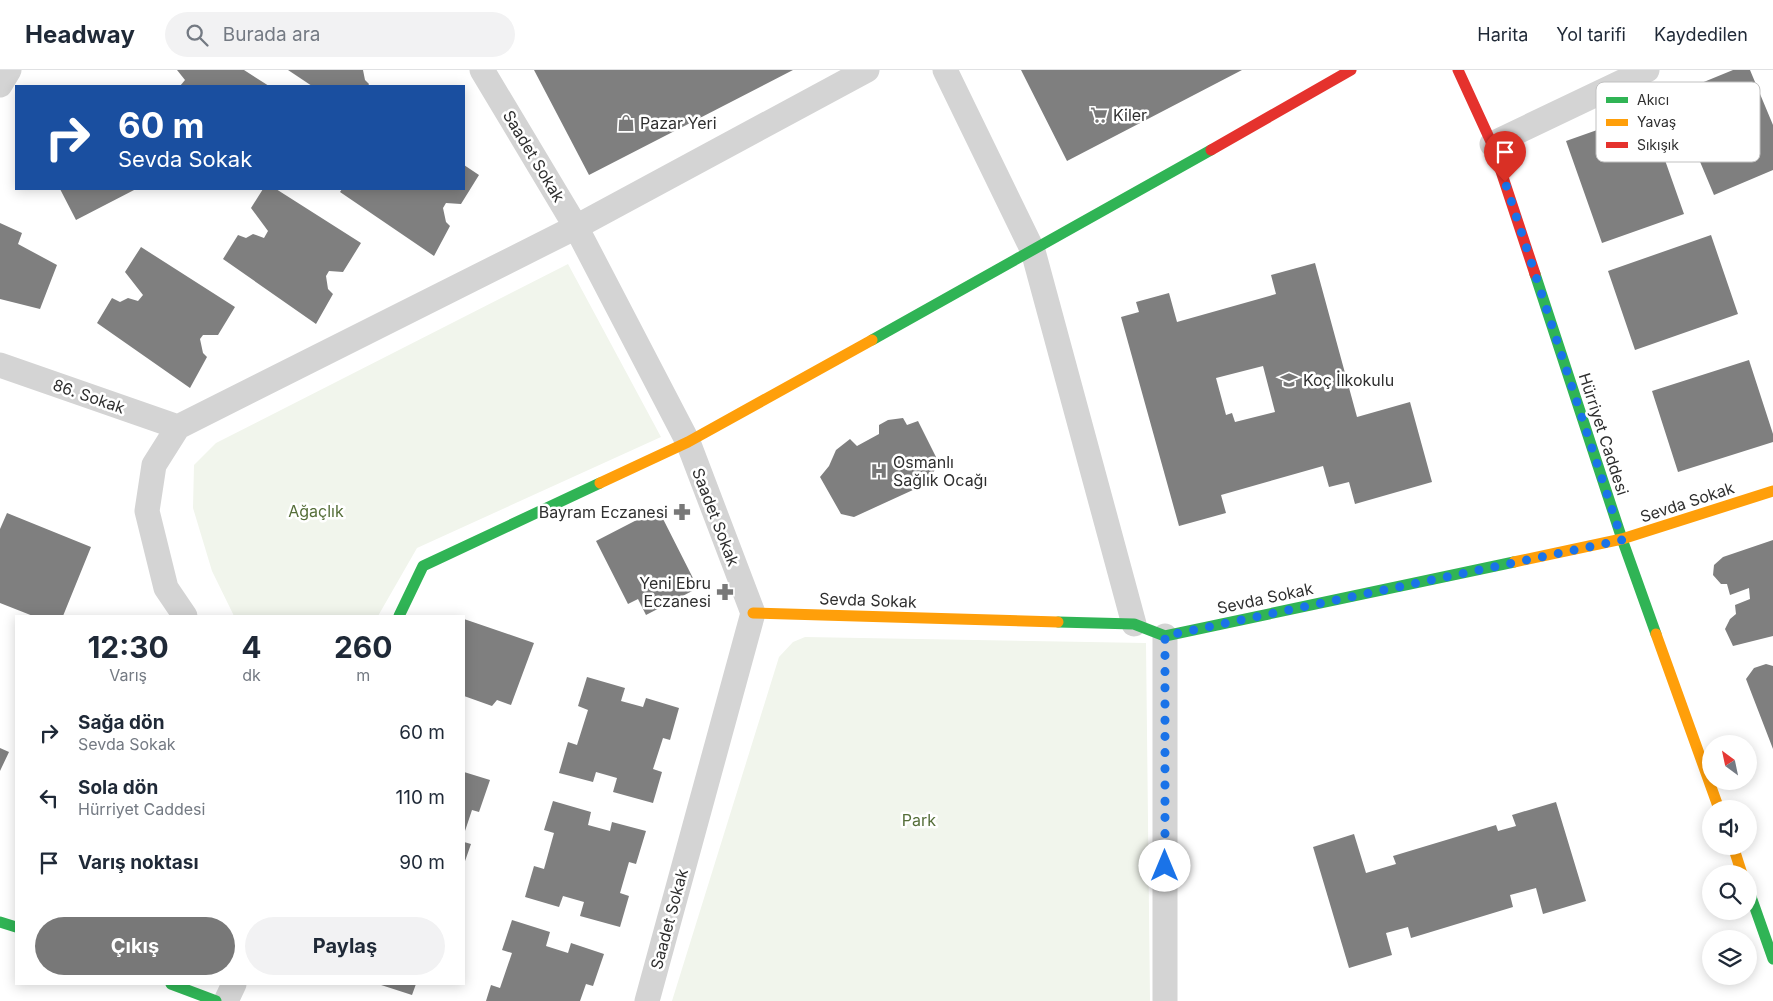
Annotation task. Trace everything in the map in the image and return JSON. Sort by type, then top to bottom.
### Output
[{"type":"street","points":[[0,85],[9,70]]},
{"type":"street","name":"Saadet Sokak","points":[[482,70],[576,227],[688,442],[753,613],[647,1001]]},
{"type":"street","points":[[183,615],[166,588],[147,511],[154,466],[178,427],[576,227],[867,70]]},
{"type":"street","points":[[945,70],[1033,251],[1134,624]]},
{"type":"street","points":[[400,615],[423,566],[688,442],[1033,251],[1351,70]]},
{"type":"street","name":"Hürriyet Caddesi","points":[[1458,70],[1492,144],[1622,540],[1716,800]]},
{"type":"street","points":[[1623,82],[1648,70]]},
{"type":"street","points":[[1492,144],[1596,95]]},
{"type":"street","name":"86. Sokak","points":[[0,365],[178,427]]},
{"type":"street","name":"Sevda Sokak","points":[[753,613],[1134,624],[1165,636],[1622,540],[1773,491]]},
{"type":"street","points":[[1165,636],[1165,1001]]},
{"type":"street","points":[[1757,913],[1773,958]]},
{"type":"street","points":[[0,922],[15,928]]},
{"type":"street","points":[[226,1001],[234,985]]},
{"type":"street","points":[[183,992],[216,1001]]},
{"type":"green space","name":"Ağaçlık","points":[[568,264],[661,437],[417,548],[379,615],[234,615],[212,571],[193,508],[194,465],[216,443]]},
{"type":"green space","name":"Park","points":[[805,637],[1146,643],[1150,1001],[672,1001],[779,657],[793,642]]},
{"type":"building","points":[[177,70],[244,70],[267,85],[181,85],[185,80]]},
{"type":"building","points":[[288,70],[363,70],[365,80],[369,84],[368,85],[310,85]]},
{"type":"building","name":"Pazar Yeri","points":[[534,70],[793,70],[589,175]]},
{"type":"building","name":"Kiler","points":[[1021,70],[1242,70],[1067,161]]},
{"type":"building","points":[[1733,70],[1750,70],[1755,82],[1704,82]]},
{"type":"building","points":[[1760,94],[1773,125],[1773,170],[1714,195],[1700,162],[1760,162]]},
{"type":"building","points":[[1596,130],[1596,162],[1666,162],[1684,214],[1602,243],[1566,141]]},
{"type":"building","points":[[465,166],[479,175],[461,204],[446,203],[443,208],[446,222],[450,226],[434,256],[340,192],[341,190],[465,190]]},
{"type":"building","points":[[61,190],[134,190],[76,220]]},
{"type":"building","points":[[262,190],[278,190],[361,243],[343,272],[329,271],[326,276],[328,289],[333,294],[316,324],[223,259],[238,235],[246,238],[253,234],[264,238],[268,231],[251,208]]},
{"type":"building","points":[[0,223],[22,233],[18,244],[57,265],[40,309],[0,299]]},
{"type":"building","points":[[1711,235],[1738,314],[1635,350],[1608,271]]},
{"type":"building","points":[[141,247],[235,307],[218,335],[203,335],[200,339],[203,353],[207,357],[190,388],[97,323],[112,298],[120,302],[128,298],[138,301],[143,295],[125,272]]},
{"type":"building","points":[[1315,263],[1357,417],[1410,402],[1432,482],[1355,504],[1349,482],[1329,487],[1323,466],[1221,495],[1226,513],[1179,526],[1121,317],[1139,312],[1136,302],[1169,293],[1177,322],[1276,294],[1271,275]],"holes":[[[1263,366],[1275,412],[1235,422],[1232,413],[1226,415],[1216,378]]]},
{"type":"building","points":[[1749,360],[1773,434],[1773,442],[1678,472],[1652,391]]},
{"type":"building","name":"Osmanlı Sağlık Ocağı","points":[[903,418],[907,425],[918,421],[939,463],[926,484],[854,517],[841,514],[820,477],[829,466],[836,450],[850,439],[857,446],[879,434],[879,425],[888,420]]},
{"type":"building","points":[[658,509],[698,588],[646,615],[638,599],[628,604],[596,541]]},
{"type":"building","points":[[7,513],[91,547],[63,615],[30,615],[0,603],[0,529]]},
{"type":"building","points":[[1773,540],[1773,636],[1733,646],[1725,629],[1730,619],[1736,614],[1735,605],[1750,599],[1749,588],[1730,595],[1727,584],[1721,584],[1713,575],[1714,565],[1723,557]]},
{"type":"building","points":[[465,619],[534,643],[511,705],[497,700],[492,706],[465,696]]},
{"type":"building","points":[[1766,664],[1773,666],[1773,749],[1746,679],[1754,668]]},
{"type":"building","points":[[587,677],[625,688],[621,701],[643,707],[646,698],[679,708],[670,740],[663,738],[653,769],[662,772],[653,803],[613,792],[617,778],[596,772],[593,782],[559,773],[568,742],[577,745],[588,710],[578,706]]},
{"type":"building","points":[[0,748],[9,752],[0,771]]},
{"type":"building","points":[[465,772],[490,780],[479,812],[472,810],[465,831]]},
{"type":"building","points":[[553,801],[591,812],[588,825],[610,831],[612,822],[646,831],[636,864],[629,862],[620,893],[629,896],[620,927],[580,916],[584,902],[563,896],[559,907],[525,897],[534,866],[544,869],[554,833],[544,830]]},
{"type":"building","points":[[1556,802],[1586,901],[1543,914],[1536,888],[1510,895],[1513,907],[1411,938],[1408,927],[1386,933],[1392,955],[1349,968],[1313,847],[1354,834],[1366,873],[1396,864],[1393,856],[1496,825],[1498,831],[1516,826],[1512,815]]},
{"type":"building","points":[[465,842],[471,844],[465,861]]},
{"type":"building","points":[[512,920],[550,932],[546,946],[568,953],[571,943],[604,954],[593,986],[586,984],[580,1001],[486,1001],[491,985],[500,988],[512,953],[502,950]]},
{"type":"building","points":[[381,985],[416,985],[412,995]]},
{"type":"traffic: fast","points":[[872,340],[1211,150]]},
{"type":"traffic: fast","points":[[1535,274],[1622,539],[1656,634]]},
{"type":"traffic: fast","points":[[399,615],[423,566],[600,483]]},
{"type":"traffic: fast","points":[[1058,622],[1134,624],[1165,636],[1514,562]]},
{"type":"traffic: fast","points":[[1757,914],[1773,959]]},
{"type":"traffic: fast","points":[[0,922],[15,927]]},
{"type":"traffic: fast","points":[[174,985],[216,1001]]},
{"type":"traffic: slow","points":[[600,483],[688,442],[872,340]]},
{"type":"traffic: slow","points":[[1514,562],[1622,539],[1773,491]]},
{"type":"traffic: slow","points":[[753,613],[1058,622]]},
{"type":"traffic: slow","points":[[1656,634],[1716,800]]},
{"type":"traffic: slow","points":[[1736,855],[1739,865]]},
{"type":"traffic: jam","points":[[1211,150],[1351,70]]},
{"type":"traffic: jam","points":[[1458,70],[1492,144],[1535,274]]},
{"type":"place","name":"Kiler","points":[[1099,115]]},
{"type":"place","name":"Pazar Yeri","points":[[626,123]]},
{"type":"place","name":"Koç İlkokulu","points":[[1289,380]]},
{"type":"place","name":"Osmanlı Sağlık Ocağı","points":[[879,471]]},
{"type":"place","name":"Bayram Eczanesi","points":[[682,512]]},
{"type":"place","name":"Yeni Ebru Eczanesi","points":[[725,592]]},
{"type":"route","points":[[1165,866],[1165,636],[1622,540],[1505,182]]}]
